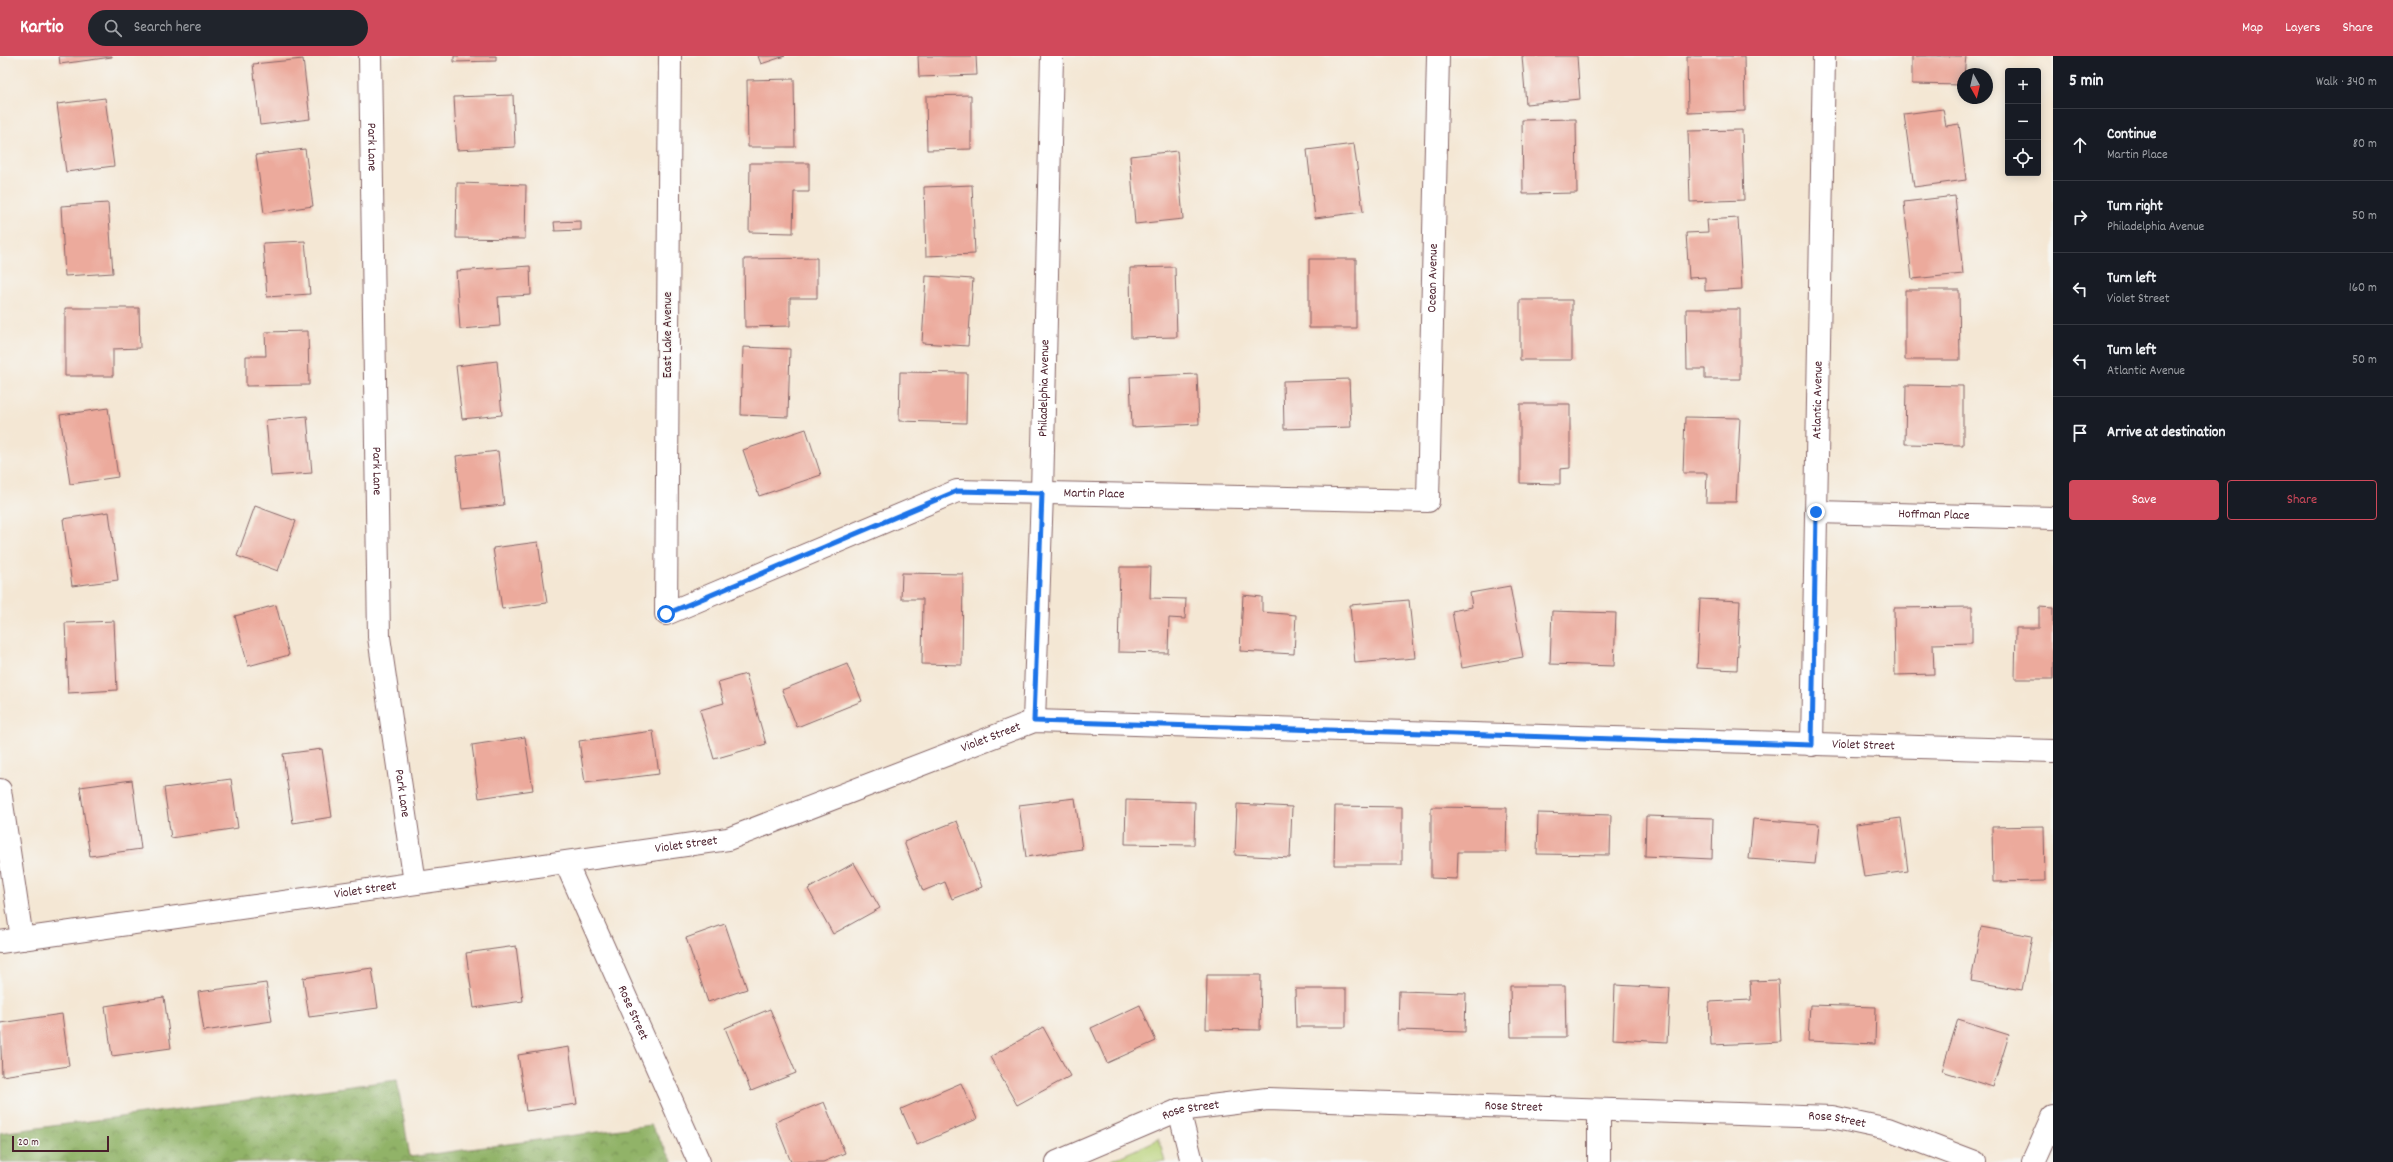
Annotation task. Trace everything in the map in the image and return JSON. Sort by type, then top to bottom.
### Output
[{"type":"street","name":"Park Lane","points":[[370,56],[379,638],[414,883]]},
{"type":"street","name":"East Lake Avenue","points":[[666,614],[670,56]]},
{"type":"street","name":"Philadelphia Avenue","points":[[1034,721],[1042,493],[1052,56]]},
{"type":"street","name":"Ocean Avenue","points":[[1428,500],[1438,56]]},
{"type":"street","name":"Atlantic Avenue","points":[[1812,745],[1824,56]]},
{"type":"street","name":"Martin Place","points":[[666,614],[957,491],[1428,500]]},
{"type":"street","name":"Hoffman Place","points":[[1816,512],[2053,518]]},
{"type":"street","name":"Violet Street","points":[[0,942],[728,839],[1034,721],[2053,751]]},
{"type":"street","points":[[0,790],[22,939]]},
{"type":"street","name":"Rose Street","points":[[566,863],[699,1162]]},
{"type":"street","name":"Rose Street","points":[[1057,1162],[1179,1110],[1267,1099],[1832,1117],[1888,1129],[1975,1162]]},
{"type":"street","points":[[1179,1110],[1192,1162]]},
{"type":"street","points":[[1599,1110],[1599,1162]]},
{"type":"street","points":[[2033,1162],[2053,1117]]},
{"type":"green space","points":[[397,1080],[410,1157],[651,1125],[673,1162],[2,1162],[0,1159],[0,1133]]},
{"type":"green space","points":[[1159,1139],[1165,1162],[1108,1162]]},
{"type":"building","points":[[59,56],[112,56],[112,57],[60,64]]},
{"type":"building","points":[[454,56],[496,56],[496,61],[454,62]]},
{"type":"building","points":[[758,56],[785,56],[761,64]]},
{"type":"building","points":[[918,56],[976,56],[977,75],[919,77]]},
{"type":"building","points":[[1522,56],[1577,56],[1580,99],[1526,104]]},
{"type":"building","points":[[1687,56],[1744,56],[1745,111],[1688,113]]},
{"type":"building","points":[[1912,56],[1966,56],[1965,68],[1957,68],[1957,85],[1912,84]]},
{"type":"building","points":[[303,59],[310,119],[260,125],[253,64]]},
{"type":"building","points":[[794,79],[795,147],[748,147],[747,80]]},
{"type":"building","points":[[513,95],[515,147],[457,150],[454,97]]},
{"type":"building","points":[[971,95],[971,149],[927,150],[926,96]]},
{"type":"building","points":[[105,98],[114,166],[66,172],[57,104]]},
{"type":"building","points":[[1943,109],[1946,126],[1959,124],[1966,180],[1914,187],[1904,114]]},
{"type":"building","points":[[1576,119],[1577,193],[1523,194],[1522,120]]},
{"type":"building","points":[[1742,130],[1744,200],[1690,202],[1688,131]]},
{"type":"building","points":[[1354,144],[1363,212],[1315,218],[1307,150]]},
{"type":"building","points":[[305,149],[313,206],[264,213],[256,155]]},
{"type":"building","points":[[1177,151],[1183,219],[1135,224],[1130,156]]},
{"type":"building","points":[[750,163],[809,163],[809,192],[794,192],[793,233],[749,232]]},
{"type":"building","points":[[457,183],[526,185],[525,239],[456,238]]},
{"type":"building","points":[[972,185],[975,254],[926,256],[924,187]]},
{"type":"building","points":[[1955,196],[1963,274],[1912,279],[1904,202]]},
{"type":"building","points":[[108,203],[113,273],[65,276],[61,206]]},
{"type":"building","points":[[1738,218],[1742,289],[1705,291],[1705,277],[1689,278],[1686,233],[1708,232],[1707,220]]},
{"type":"building","points":[[581,221],[581,230],[555,231],[554,222]]},
{"type":"building","points":[[305,241],[310,294],[267,297],[263,243]]},
{"type":"building","points":[[817,258],[817,298],[790,298],[790,326],[745,327],[744,259]]},
{"type":"building","points":[[1309,259],[1356,259],[1356,328],[1309,328]]},
{"type":"building","points":[[530,266],[531,295],[498,297],[500,326],[460,329],[456,271]]},
{"type":"building","points":[[1175,267],[1177,337],[1131,338],[1130,268]]},
{"type":"building","points":[[926,276],[973,279],[968,346],[922,343]]},
{"type":"building","points":[[1905,290],[1959,290],[1960,360],[1905,360]]},
{"type":"building","points":[[1520,300],[1572,300],[1572,360],[1520,360]]},
{"type":"building","points":[[65,308],[139,308],[140,348],[113,349],[113,376],[65,376]]},
{"type":"building","points":[[1686,309],[1740,309],[1740,379],[1705,379],[1705,369],[1687,369]]},
{"type":"building","points":[[308,331],[309,385],[246,386],[246,356],[266,356],[265,332]]},
{"type":"building","points":[[743,347],[790,349],[788,417],[741,415]]},
{"type":"building","points":[[497,361],[502,415],[462,419],[456,366]]},
{"type":"building","points":[[900,372],[967,373],[966,423],[899,421]]},
{"type":"building","points":[[1197,374],[1199,424],[1132,427],[1130,377]]},
{"type":"building","points":[[1349,379],[1351,427],[1284,429],[1283,381]]},
{"type":"building","points":[[1906,385],[1963,386],[1963,445],[1905,444]]},
{"type":"building","points":[[1520,404],[1570,404],[1570,468],[1560,469],[1560,484],[1520,483]]},
{"type":"building","points":[[108,408],[118,477],[70,484],[60,415]]},
{"type":"building","points":[[307,416],[312,473],[271,476],[266,420]]},
{"type":"building","points":[[1685,417],[1740,418],[1736,502],[1706,502],[1707,473],[1683,473]]},
{"type":"building","points":[[806,429],[821,475],[759,496],[743,450]]},
{"type":"building","points":[[498,451],[504,505],[462,509],[456,456]]},
{"type":"building","points":[[255,506],[296,521],[278,571],[237,556]]},
{"type":"building","points":[[109,512],[118,580],[72,586],[63,519]]},
{"type":"building","points":[[538,542],[547,603],[502,609],[493,548]]},
{"type":"building","points":[[1120,567],[1151,567],[1150,598],[1186,599],[1185,619],[1169,618],[1168,653],[1118,652]]},
{"type":"building","points":[[902,573],[963,574],[962,665],[922,664],[923,599],[901,599]]},
{"type":"building","points":[[1510,586],[1523,657],[1462,668],[1452,611],[1472,607],[1470,593]]},
{"type":"building","points":[[1243,595],[1262,597],[1262,612],[1296,615],[1294,654],[1240,651]]},
{"type":"building","points":[[1700,599],[1740,601],[1737,670],[1697,668]]},
{"type":"building","points":[[1409,600],[1415,658],[1355,663],[1350,605]]},
{"type":"building","points":[[276,605],[289,655],[248,666],[235,616]]},
{"type":"building","points":[[1972,607],[1972,643],[1933,644],[1934,674],[1895,675],[1894,608]]},
{"type":"building","points":[[2039,607],[2053,608],[2053,679],[2015,679],[2016,628],[2039,628]]},
{"type":"building","points":[[1552,611],[1616,613],[1614,666],[1550,664]]},
{"type":"building","points":[[114,621],[117,690],[68,693],[65,623]]},
{"type":"building","points":[[847,664],[862,701],[797,727],[782,690]]},
{"type":"building","points":[[746,674],[766,744],[714,759],[700,710],[724,703],[718,682]]},
{"type":"building","points":[[653,731],[659,774],[585,783],[579,741]]},
{"type":"building","points":[[525,737],[533,790],[479,798],[472,745]]},
{"type":"building","points":[[322,749],[332,817],[293,823],[283,754]]},
{"type":"building","points":[[231,779],[238,828],[171,838],[164,788]]},
{"type":"building","points":[[132,780],[141,849],[90,856],[80,787]]},
{"type":"building","points":[[1075,798],[1082,849],[1026,857],[1019,805]]},
{"type":"building","points":[[1126,800],[1195,802],[1194,845],[1125,844]]},
{"type":"building","points":[[1237,804],[1292,807],[1290,858],[1235,855]]},
{"type":"building","points":[[1335,806],[1402,807],[1402,865],[1334,865]]},
{"type":"building","points":[[1431,807],[1507,808],[1506,852],[1458,852],[1457,879],[1431,878]]},
{"type":"building","points":[[1538,813],[1611,815],[1610,855],[1537,854]]},
{"type":"building","points":[[1646,816],[1713,818],[1712,859],[1645,856]]},
{"type":"building","points":[[1901,818],[1908,871],[1864,877],[1856,824]]},
{"type":"building","points":[[1753,819],[1819,824],[1815,864],[1749,859]]},
{"type":"building","points":[[957,821],[982,887],[952,899],[945,882],[923,891],[904,842]]},
{"type":"building","points":[[2044,826],[2045,881],[1993,882],[1992,827]]},
{"type":"building","points":[[854,863],[880,908],[833,934],[808,889]]},
{"type":"building","points":[[725,924],[747,989],[708,1002],[686,938]]},
{"type":"building","points":[[1981,927],[2032,936],[2022,990],[1971,981]]},
{"type":"building","points":[[516,946],[523,1001],[474,1008],[466,953]]},
{"type":"building","points":[[372,968],[378,1008],[309,1017],[303,978]]},
{"type":"building","points":[[1207,975],[1261,975],[1260,1030],[1206,1029]]},
{"type":"building","points":[[1778,980],[1781,1042],[1711,1045],[1709,1002],[1751,1000],[1750,981]]},
{"type":"building","points":[[266,983],[272,1021],[204,1031],[198,992]]},
{"type":"building","points":[[1615,985],[1670,988],[1667,1042],[1613,1039]]},
{"type":"building","points":[[1510,986],[1565,986],[1566,1037],[1511,1037]]},
{"type":"building","points":[[1295,989],[1346,989],[1346,1027],[1296,1027]]},
{"type":"building","points":[[1399,991],[1466,993],[1465,1032],[1398,1030]]},
{"type":"building","points":[[164,997],[171,1048],[112,1056],[105,1006]]},
{"type":"building","points":[[1140,1005],[1156,1041],[1107,1063],[1091,1028]]},
{"type":"building","points":[[1810,1005],[1876,1007],[1875,1044],[1808,1041]]},
{"type":"building","points":[[770,1009],[796,1073],[751,1091],[725,1028]]},
{"type":"building","points":[[62,1014],[69,1066],[2,1076],[0,1023]]},
{"type":"building","points":[[1958,1019],[2009,1035],[1993,1087],[1942,1071]]},
{"type":"building","points":[[1043,1027],[1070,1076],[1017,1105],[990,1057]]},
{"type":"building","points":[[569,1047],[577,1104],[526,1111],[518,1055]]},
{"type":"building","points":[[961,1083],[977,1119],[917,1145],[901,1109]]},
{"type":"building","points":[[824,1102],[845,1153],[823,1162],[791,1162],[775,1122]]},
{"type":"route","points":[[666,614],[957,491],[1042,493],[1034,721],[1812,745],[1816,512]]}]
